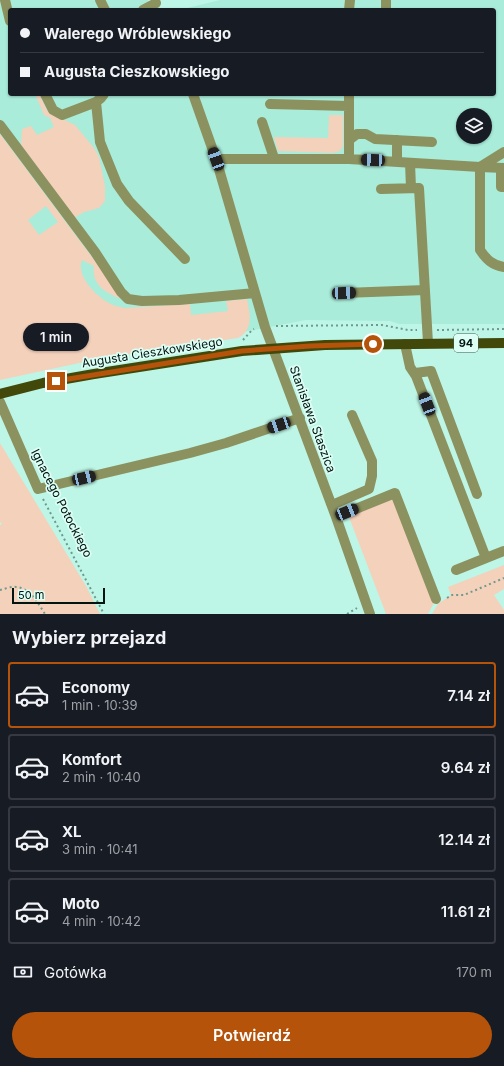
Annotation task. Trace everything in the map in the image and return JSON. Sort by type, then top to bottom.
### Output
[{"type":"main road","name":"94","points":[[405,344],[504,343]]},
{"type":"main road","name":"Augusta Cieszkowskiego","points":[[0,394],[43,383],[242,351],[310,346],[405,344]]},
{"type":"street","points":[[5,0],[8,13]]},
{"type":"street","points":[[148,8],[157,4]]},
{"type":"street","points":[[46,96],[53,110],[62,115],[96,102],[102,96]]},
{"type":"street","name":"Stanisława Staszica","points":[[194,96],[216,159],[265,327],[332,505],[370,614]]},
{"type":"street","points":[[349,96],[349,159]]},
{"type":"street","points":[[96,102],[100,142],[117,184],[129,201],[185,259]]},
{"type":"street","points":[[270,104],[349,106]]},
{"type":"street","points":[[262,122],[274,158]]},
{"type":"street","points":[[0,125],[95,252],[121,292],[128,299],[142,301],[178,300],[255,293]]},
{"type":"street","points":[[349,140],[357,134],[366,134],[375,139],[432,142]]},
{"type":"street","points":[[397,140],[397,162]]},
{"type":"street","points":[[480,168],[504,152]]},
{"type":"street","points":[[216,159],[349,159],[480,168],[502,168],[500,187],[504,187]]},
{"type":"street","points":[[410,162],[412,188]]},
{"type":"street","points":[[480,168],[480,250],[487,260],[494,265],[504,267]]},
{"type":"street","points":[[381,189],[420,188],[428,343]]},
{"type":"street","points":[[344,293],[425,290]]},
{"type":"street","points":[[405,344],[410,367],[415,373],[486,558]]},
{"type":"street","points":[[415,373],[430,371],[477,494]]},
{"type":"street","name":"Ignacego Potockiego","points":[[0,402],[38,489]]},
{"type":"street","points":[[332,505],[369,489],[372,476],[372,462],[352,415]]},
{"type":"street","points":[[38,489],[190,453],[226,443],[300,418]]},
{"type":"street","points":[[336,517],[395,494],[439,600]]},
{"type":"street","points":[[456,570],[504,551]]},
{"type":"path","points":[[279,327],[382,325],[408,330],[504,329]]},
{"type":"path","name":"Ignacego Potockiego","points":[[38,489],[104,614]]},
{"type":"path","points":[[439,600],[452,595],[464,594],[504,578]]},
{"type":"path","points":[[0,590],[15,586],[26,590],[35,599],[45,614]]},
{"type":"path","points":[[347,614],[361,605]]},
{"type":"shaded area","points":[[0,0],[148,0],[152,8],[8,8],[8,96],[496,96],[496,8],[187,8],[220,0],[504,0],[504,324],[399,324],[390,321],[306,320],[45,368],[0,379]]},
{"type":"shaded area","points":[[36,96],[40,96],[48,112],[75,125],[94,148],[99,157],[105,186],[105,201],[99,208],[84,212],[74,218],[21,145],[22,129],[31,126],[37,135],[54,127],[50,118],[44,115]]},
{"type":"shaded area","points":[[329,115],[343,115],[343,146],[340,151],[333,153],[278,151],[274,137],[328,138]]},
{"type":"shaded area","points":[[0,134],[124,300],[112,295],[102,288],[95,279],[94,266],[82,260],[82,274],[85,281],[96,294],[103,299],[116,306],[125,308],[190,304],[191,315],[228,311],[226,301],[247,299],[250,315],[249,326],[243,335],[238,338],[98,359],[0,380]],"holes":[[[46,206],[58,222],[39,235],[28,220]]]},
{"type":"shaded area","points":[[0,443],[86,586],[100,614],[0,614],[0,525],[2,524],[0,522]]},
{"type":"shaded area","points":[[396,495],[436,599],[428,614],[386,614],[347,512]]},
{"type":"shaded area","points":[[504,565],[504,589],[494,595],[504,610],[504,614],[432,614],[438,604],[451,595],[448,587]]},
{"type":"route","points":[[56,381],[242,351],[310,346],[373,344]]}]
